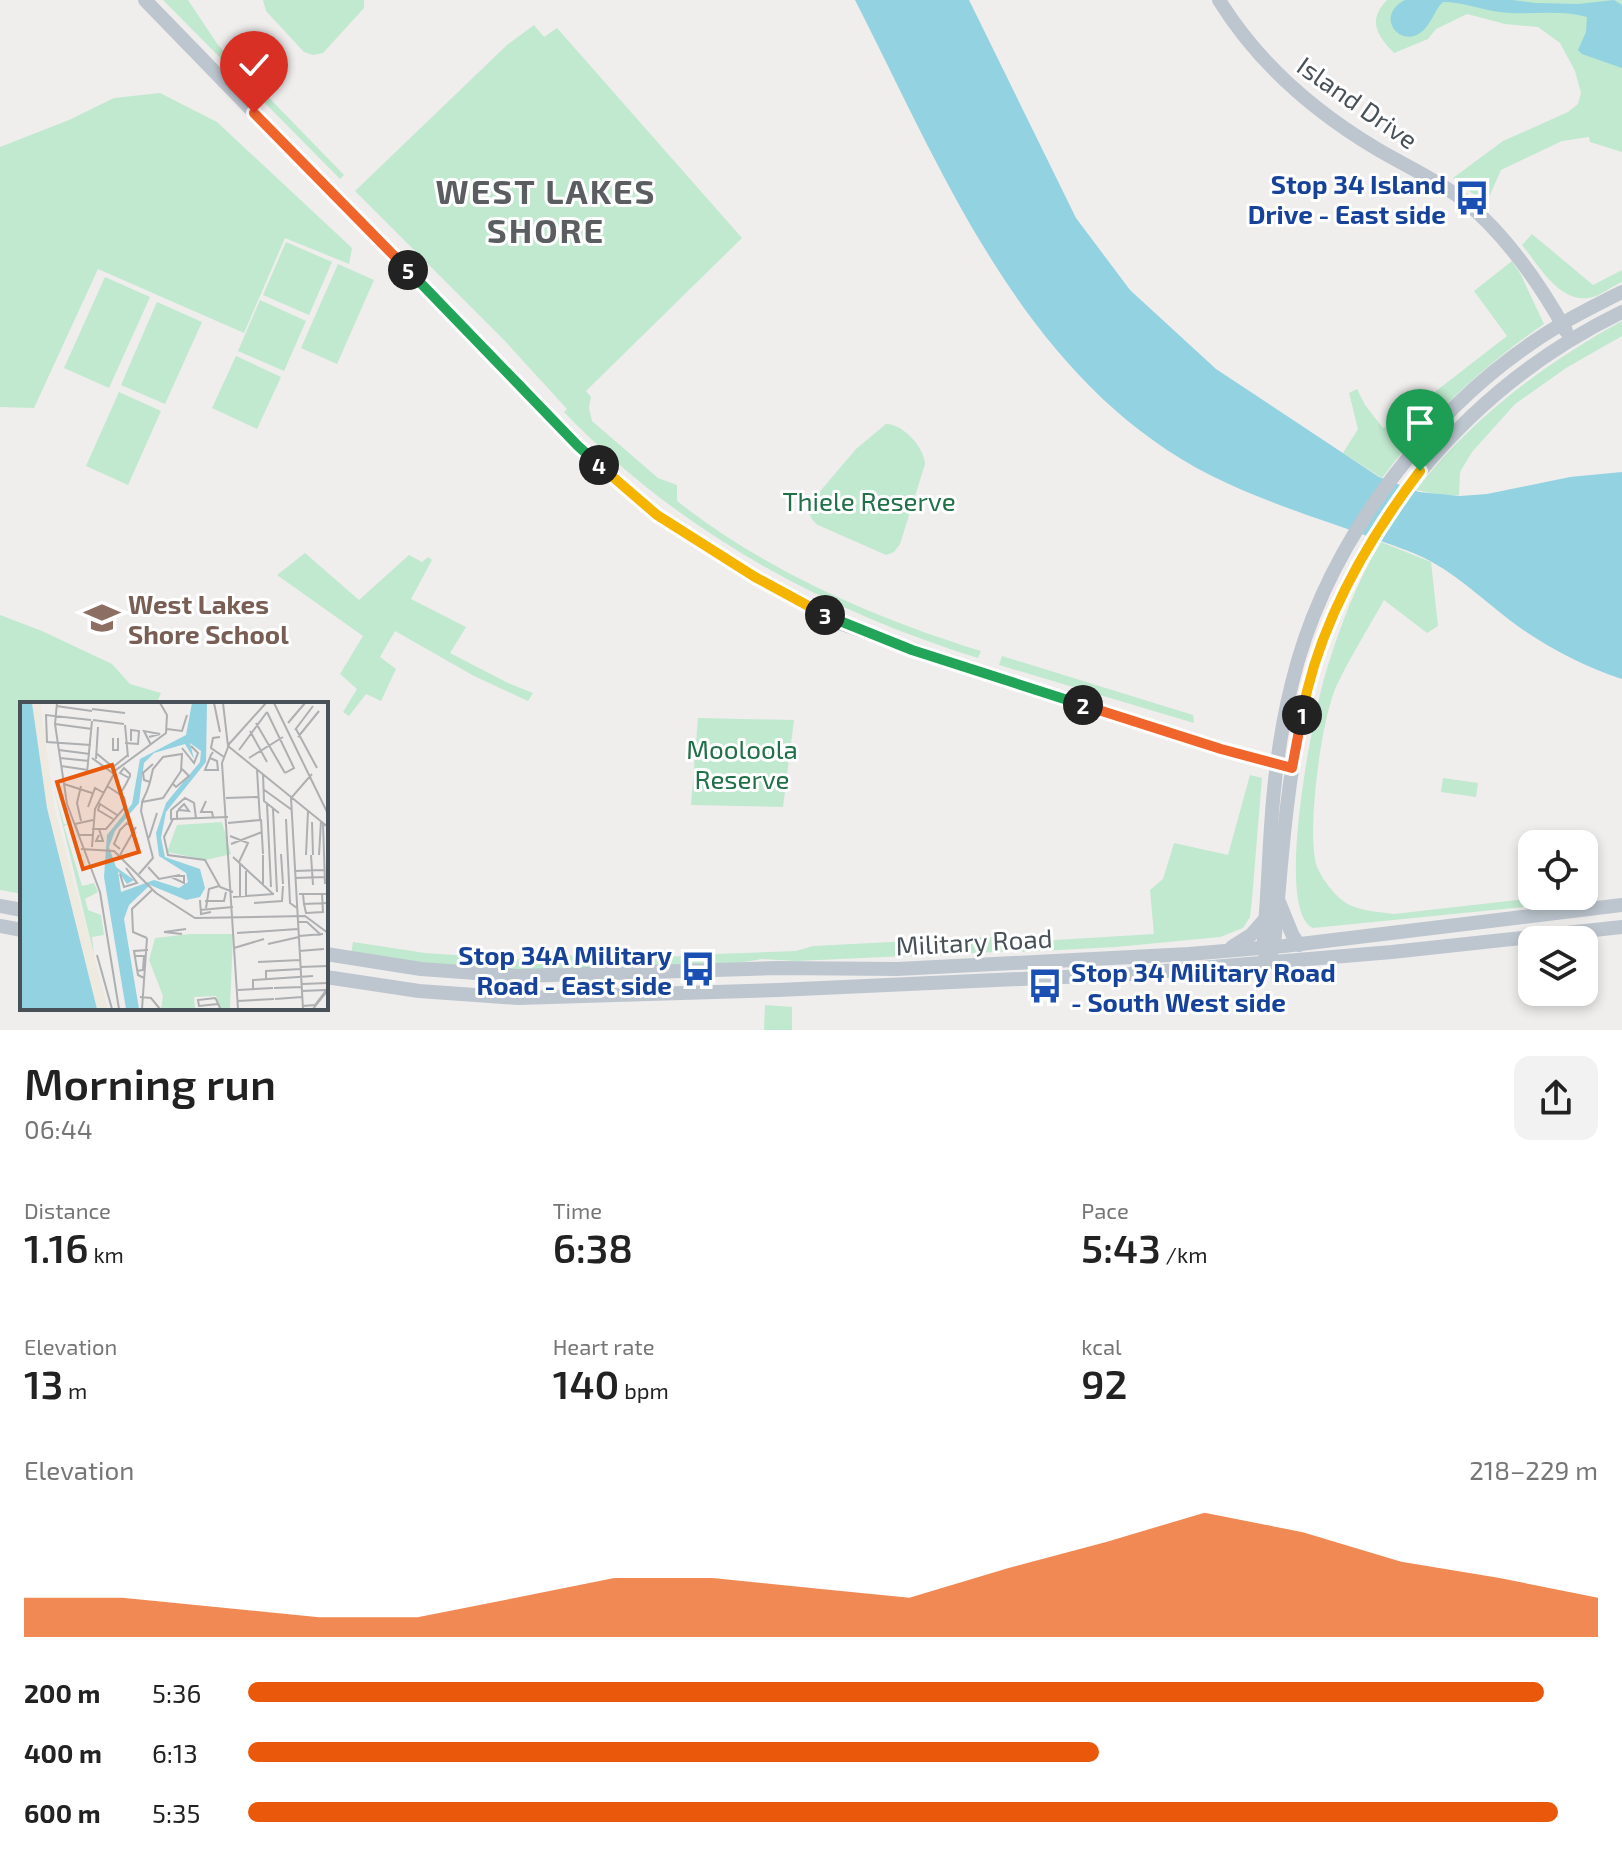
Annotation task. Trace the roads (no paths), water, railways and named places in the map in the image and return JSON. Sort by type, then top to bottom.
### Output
[{"type":"main road","points":[[145,0],[578,446],[657,515],[755,577],[839,623],[912,650],[1292,768]]},
{"type":"main road","name":"Island Drive","points":[[1219,0],[1234,23],[1286,84],[1369,144],[1465,201],[1523,262],[1571,340]]},
{"type":"main road","points":[[1268,952],[1265,919],[1275,764],[1292,682],[1314,615],[1346,550],[1376,500],[1401,467],[1462,401],[1518,354],[1562,323],[1622,292]]},
{"type":"main road","points":[[1268,952],[1278,900],[1292,768],[1304,705],[1333,617],[1363,554],[1420,471],[1493,396],[1571,340],[1622,312]]},
{"type":"main road","points":[[1278,900],[1299,945]]},
{"type":"main road","name":"Military Road","points":[[328,977],[419,991],[518,998],[1129,974],[1299,945],[1622,905]]},
{"type":"main road","points":[[0,906],[20,910]]},
{"type":"main road","points":[[1225,950],[1251,935],[1265,919]]},
{"type":"main road","points":[[0,926],[20,930]]},
{"type":"main road","name":"Military Road","points":[[328,954],[421,969],[518,976],[777,968],[897,969],[1225,950],[1268,952],[1622,927]]},
{"type":"water","points":[[855,0],[969,0],[1076,218],[1130,290],[1216,369],[1379,477],[1419,492],[1460,496],[1487,494],[1570,477],[1622,472],[1622,679],[1582,663],[1543,642],[1444,569],[1424,558],[1212,476],[1147,435],[1090,386],[1041,330],[997,268],[958,203]]},
{"type":"water","points":[[1405,0],[1512,0],[1578,4],[1614,0],[1622,5],[1622,68],[1578,50],[1586,32],[1587,17],[1564,13],[1505,13],[1443,2],[1424,30],[1412,37],[1398,33],[1391,21],[1396,6]]},
{"type":"place","name":"Stop 34 Island Drive - East side","points":[[1472,198]]},
{"type":"place","name":"West Lakes Shore School","points":[[102,618]]},
{"type":"place","name":"Stop 34A Military Road - East side","points":[[698,969]]},
{"type":"place","name":"Stop 34 Military Road - South West side","points":[[1045,986]]},
{"type":"district","name":"WEST LAKES SHORE","points":[[546,210]]},
{"type":"park label","name":"Thiele Reserve","points":[[869,500]]},
{"type":"park label","name":"Mooloola Reserve","points":[[742,763]]}]
